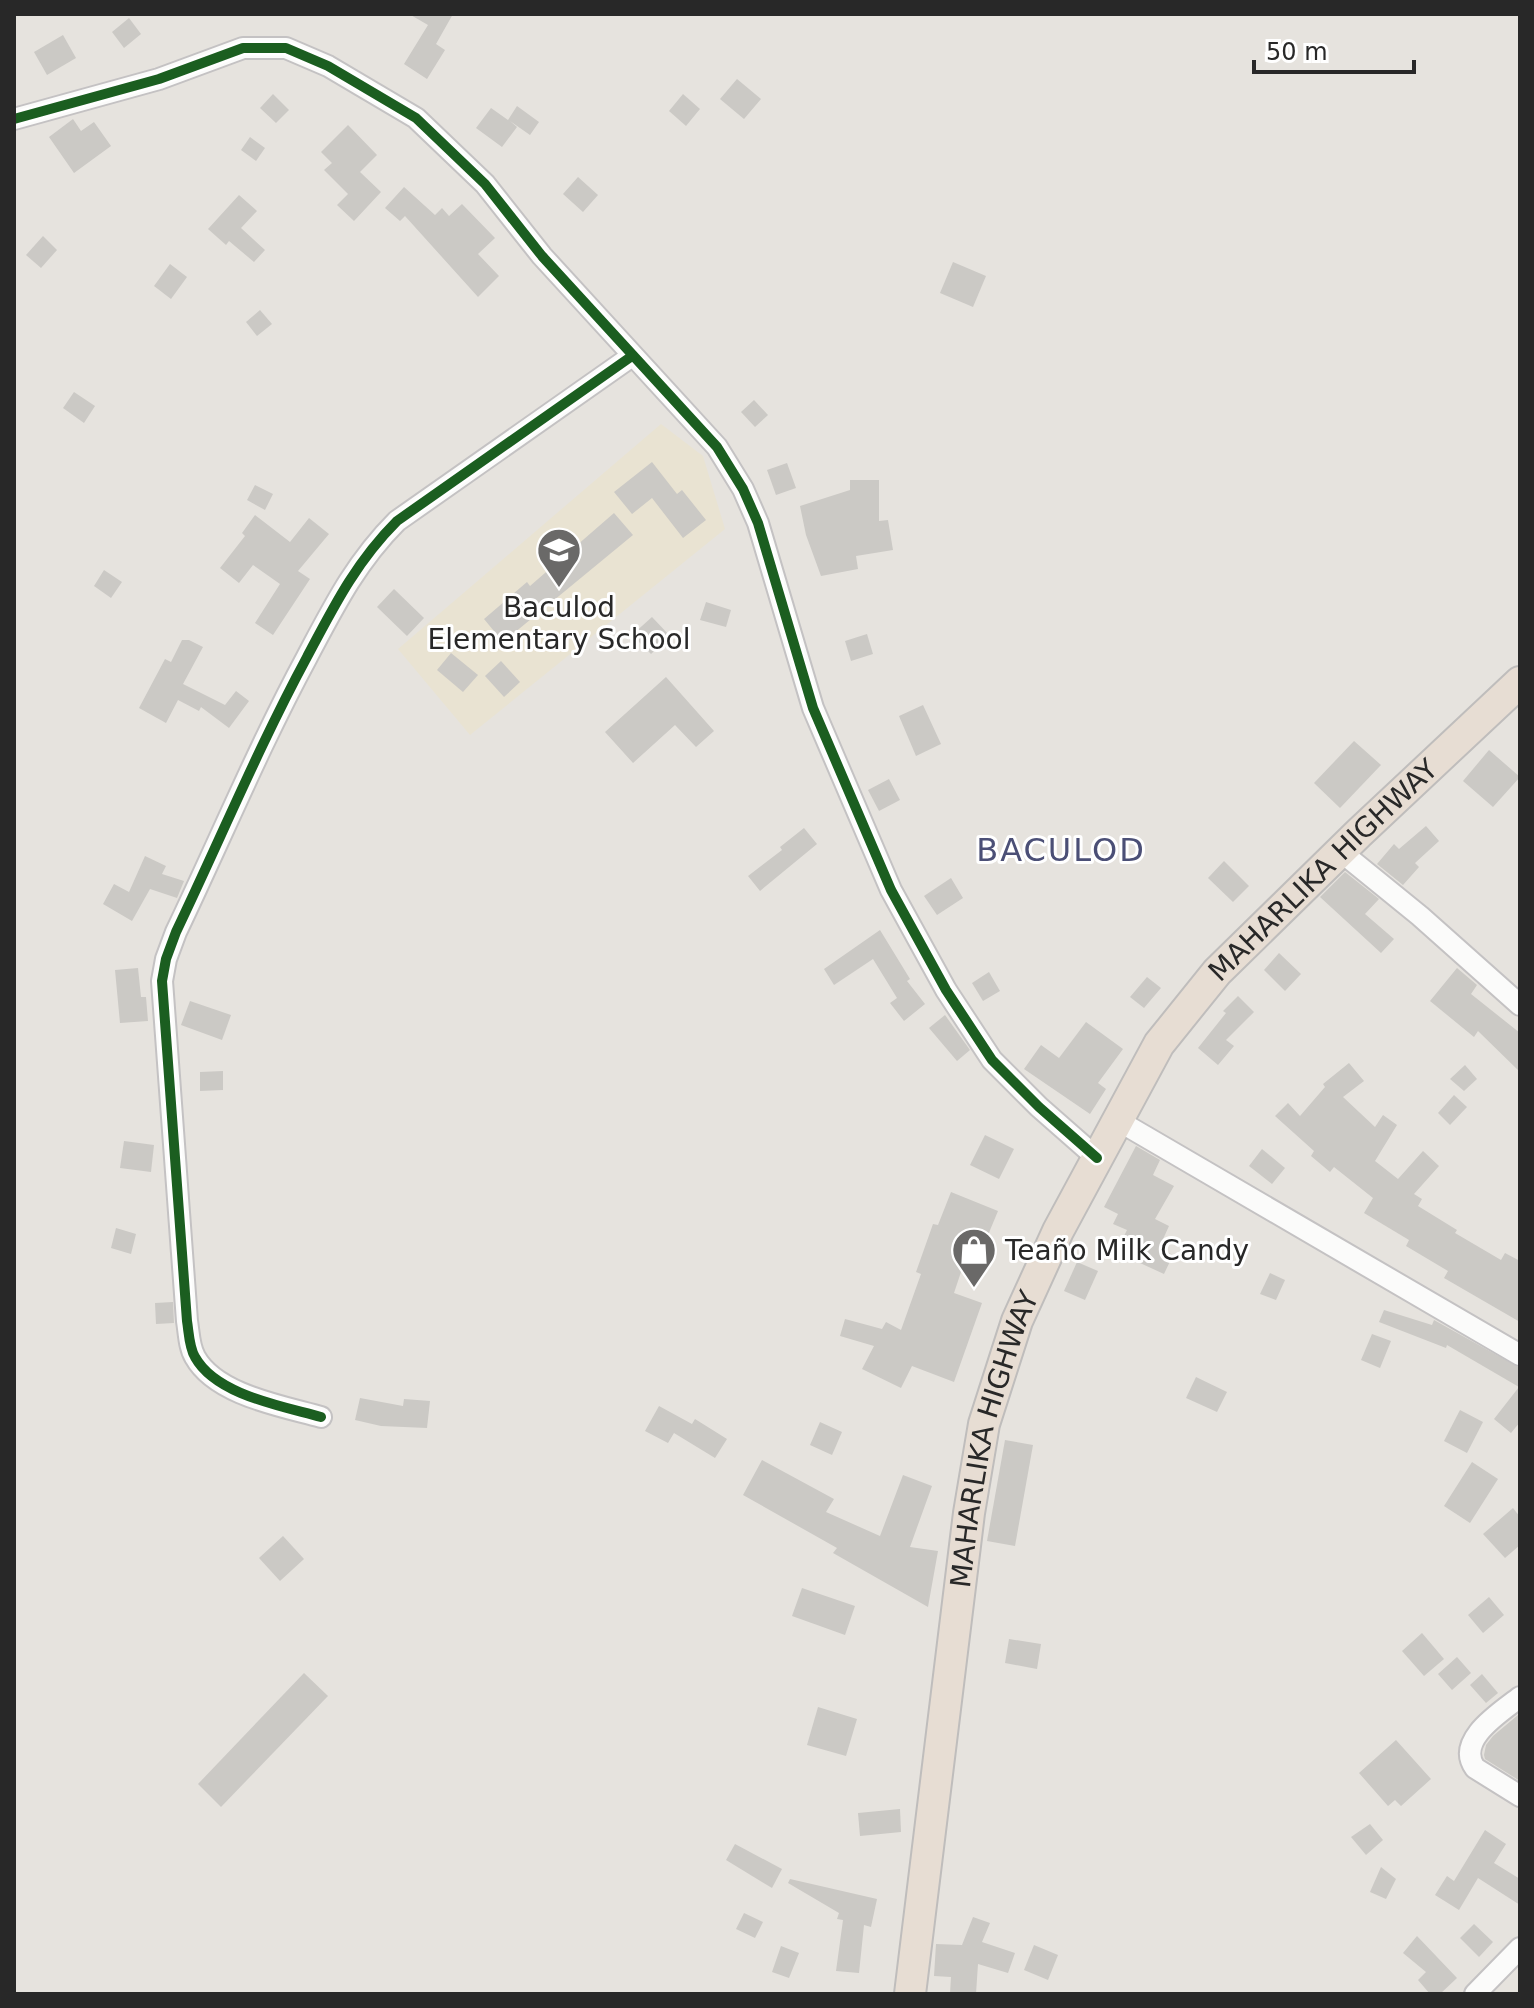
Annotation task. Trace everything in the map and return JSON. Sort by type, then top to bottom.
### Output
[{"type":"highway","name":"MAHARLIKA HIGHWAY","points":[[910,1994],[969,1513],[984,1424],[1017,1321],[1058,1231],[1159,1044],[1217,972],[1520,682]]},
{"type":"street","points":[[14,119],[159,79],[243,48],[286,48],[328,66],[416,118],[485,184],[542,256],[717,447],[743,489],[758,523],[813,708],[891,890],[946,990],[992,1060],[1097,1158]]},
{"type":"street","points":[[321,1417],[250,1396],[215,1380],[193,1354],[187,1321],[162,981],[166,959],[293,683],[348,579],[372,546],[397,521],[632,356]]},
{"type":"street","points":[[1340,851],[1431,925],[1520,1005]]},
{"type":"street","points":[[1117,1120],[1520,1355]]},
{"type":"street","points":[[1520,1697],[1486,1723],[1474,1740],[1470,1761],[1475,1768],[1520,1796]]},
{"type":"street","points":[[1475,1994],[1520,1948]]},
{"type":"shaded area","name":"Baculod Elementary School","points":[[661,424],[703,456],[725,529],[470,735],[398,649]]},
{"type":"building","points":[[409,14],[453,14],[436,44],[445,50],[427,79],[404,64],[428,25]]},
{"type":"building","points":[[129,18],[141,34],[124,48],[112,32]]},
{"type":"building","points":[[63,35],[76,58],[47,75],[34,52]]},
{"type":"building","points":[[737,79],[761,99],[744,119],[720,99]]},
{"type":"building","points":[[273,94],[289,110],[276,123],[260,108]]},
{"type":"building","points":[[683,94],[700,109],[686,126],[669,111]]},
{"type":"building","points":[[517,106],[539,122],[530,135],[510,121],[517,127],[502,147],[476,128],[491,108],[508,120]]},
{"type":"building","points":[[73,119],[81,131],[94,122],[111,146],[74,173],[49,137]]},
{"type":"building","points":[[348,125],[377,155],[360,172],[381,192],[354,221],[337,205],[348,194],[324,170],[332,163],[321,152]]},
{"type":"building","points":[[250,137],[265,148],[256,161],[241,150]]},
{"type":"building","points":[[578,177],[598,195],[583,212],[563,194]]},
{"type":"building","points":[[404,187],[435,215],[442,208],[449,216],[462,204],[495,238],[478,254],[499,276],[478,297],[405,216],[400,221],[385,208]]},
{"type":"building","points":[[239,195],[257,211],[241,228],[265,250],[254,262],[229,241],[226,245],[208,229]]},
{"type":"building","points":[[43,236],[57,250],[41,268],[26,255]]},
{"type":"building","points":[[953,262],[986,276],[973,307],[940,293]]},
{"type":"building","points":[[170,264],[187,277],[171,299],[154,286]]},
{"type":"building","points":[[260,310],[272,324],[257,336],[246,322]]},
{"type":"building","points":[[74,392],[95,406],[84,423],[63,408]]},
{"type":"building","points":[[754,400],[768,415],[755,427],[741,412]]},
{"type":"building","points":[[652,462],[677,494],[682,490],[706,520],[683,538],[652,498],[632,514],[614,492]]},
{"type":"building","points":[[787,463],[796,488],[776,495],[767,470]]},
{"type":"building","points":[[850,480],[879,480],[879,521],[888,520],[893,550],[856,556],[858,569],[821,576],[806,535],[800,506],[850,490]]},
{"type":"building","points":[[255,485],[273,494],[265,510],[247,500]]},
{"type":"building","points":[[614,513],[633,535],[503,642],[484,619],[527,582],[530,586]]},
{"type":"building","points":[[255,515],[290,542],[309,518],[329,534],[298,571],[310,579],[273,635],[255,623],[280,584],[253,565],[239,583],[220,568],[245,536],[242,533]]},
{"type":"building","points":[[104,570],[122,582],[111,598],[94,586]]},
{"type":"building","points":[[394,589],[424,618],[407,636],[377,607]]},
{"type":"building","points":[[706,602],[731,610],[726,627],[700,620]]},
{"type":"building","points":[[652,617],[670,636],[651,654],[632,635]]},
{"type":"building","points":[[867,634],[873,654],[851,661],[845,641]]},
{"type":"building","points":[[182,640],[203,647],[183,684],[225,705],[236,691],[249,701],[229,728],[201,707],[199,711],[178,700],[166,723],[139,708],[165,659],[171,662]]},
{"type":"building","points":[[451,653],[478,675],[463,692],[437,670]]},
{"type":"building","points":[[501,661],[520,682],[504,697],[485,676]]},
{"type":"building","points":[[666,677],[714,731],[696,747],[675,725],[633,763],[605,732]]},
{"type":"building","points":[[923,705],[941,744],[916,756],[899,716]]},
{"type":"building","points":[[1354,741],[1381,765],[1340,808],[1314,783]]},
{"type":"building","points":[[1489,750],[1520,777],[1493,807],[1463,781]]},
{"type":"building","points":[[889,779],[900,800],[879,811],[868,790]]},
{"type":"building","points":[[1426,826],[1439,841],[1415,863],[1419,867],[1403,885],[1377,864],[1394,844],[1399,849]]},
{"type":"building","points":[[804,828],[817,844],[760,891],[748,876]]},
{"type":"building","points":[[145,856],[166,866],[162,874],[184,881],[177,898],[150,889],[132,921],[103,904],[114,884],[129,892]]},
{"type":"building","points":[[1224,861],[1249,886],[1233,902],[1208,878]]},
{"type":"building","points":[[1345,872],[1379,899],[1365,914],[1394,939],[1381,953],[1320,897]]},
{"type":"building","points":[[951,878],[963,898],[937,915],[924,896]]},
{"type":"building","points":[[880,930],[910,979],[907,981],[925,1004],[904,1021],[890,1003],[897,998],[873,959],[834,985],[824,969]]},
{"type":"building","points":[[1279,953],[1301,974],[1285,991],[1264,970]]},
{"type":"building","points":[[138,968],[141,997],[146,997],[148,1021],[120,1023],[115,970]]},
{"type":"building","points":[[1457,968],[1477,985],[1471,994],[1520,1033],[1520,1072],[1478,1031],[1474,1037],[1430,1001]]},
{"type":"building","points":[[989,972],[1000,991],[983,1001],[972,983]]},
{"type":"building","points":[[1147,977],[1161,988],[1144,1008],[1130,997]]},
{"type":"building","points":[[1238,996],[1254,1012],[1226,1040],[1234,1046],[1218,1065],[1198,1048],[1226,1013],[1223,1011]]},
{"type":"building","points":[[190,1001],[231,1015],[222,1040],[181,1025]]},
{"type":"building","points":[[945,1015],[970,1050],[957,1061],[929,1028]]},
{"type":"building","points":[[1086,1022],[1123,1049],[1098,1083],[1106,1089],[1090,1114],[1024,1069],[1041,1045],[1059,1058]]},
{"type":"building","points":[[1349,1063],[1364,1081],[1343,1097],[1375,1127],[1383,1115],[1397,1125],[1375,1161],[1398,1179],[1423,1151],[1439,1166],[1414,1194],[1422,1199],[1418,1206],[1457,1230],[1455,1233],[1501,1260],[1505,1253],[1520,1261],[1520,1322],[1444,1278],[1448,1271],[1406,1246],[1409,1240],[1364,1213],[1373,1198],[1334,1167],[1330,1172],[1311,1156],[1314,1151],[1275,1116],[1288,1103],[1300,1116],[1325,1087],[1323,1084]]},
{"type":"building","points":[[1465,1065],[1477,1079],[1464,1091],[1450,1079]]},
{"type":"building","points":[[223,1071],[223,1090],[200,1091],[200,1072]]},
{"type":"building","points":[[1454,1095],[1467,1107],[1450,1125],[1438,1113]]},
{"type":"building","points":[[985,1135],[1014,1149],[999,1179],[970,1165]]},
{"type":"building","points":[[124,1141],[154,1145],[151,1172],[120,1168]]},
{"type":"building","points":[[1136,1146],[1160,1160],[1153,1175],[1174,1186],[1155,1219],[1169,1226],[1159,1248],[1173,1255],[1164,1274],[1116,1252],[1127,1230],[1113,1224],[1118,1214],[1104,1207]]},
{"type":"building","points":[[1262,1149],[1285,1168],[1272,1184],[1249,1166]]},
{"type":"building","points":[[951,1192],[998,1211],[988,1235],[975,1230],[954,1293],[982,1303],[954,1382],[912,1366],[901,1388],[862,1369],[874,1346],[840,1336],[845,1319],[882,1329],[886,1322],[901,1330],[921,1274],[916,1272],[933,1224],[938,1225]]},
{"type":"building","points":[[116,1228],[136,1234],[131,1254],[111,1248]]},
{"type":"building","points":[[1077,1262],[1098,1271],[1085,1300],[1064,1291]]},
{"type":"building","points":[[1270,1273],[1285,1280],[1276,1300],[1260,1294]]},
{"type":"building","points":[[173,1302],[174,1323],[156,1324],[155,1303]]},
{"type":"building","points":[[1384,1310],[1432,1325],[1434,1320],[1520,1368],[1520,1422],[1511,1433],[1494,1419],[1519,1387],[1447,1345],[1446,1348],[1379,1322]]},
{"type":"building","points":[[1372,1334],[1391,1341],[1380,1368],[1361,1360]]},
{"type":"building","points":[[1196,1377],[1227,1392],[1217,1412],[1186,1398]]},
{"type":"building","points":[[360,1398],[403,1406],[404,1399],[430,1401],[427,1428],[381,1426],[355,1420]]},
{"type":"building","points":[[659,1406],[692,1424],[695,1419],[727,1439],[715,1458],[674,1433],[668,1443],[645,1431]]},
{"type":"building","points":[[1460,1410],[1483,1422],[1467,1453],[1444,1441]]},
{"type":"building","points":[[820,1422],[842,1432],[832,1455],[810,1445]]},
{"type":"building","points":[[1005,1440],[1033,1445],[1015,1546],[987,1541]]},
{"type":"building","points":[[762,1460],[834,1499],[826,1512],[880,1536],[903,1475],[932,1486],[910,1547],[938,1551],[928,1607],[833,1553],[837,1548],[743,1495]]},
{"type":"building","points":[[1472,1462],[1498,1479],[1470,1523],[1444,1506]]},
{"type":"building","points":[[1513,1508],[1520,1517],[1520,1545],[1505,1558],[1483,1534]]},
{"type":"building","points":[[283,1536],[304,1559],[280,1581],[259,1558]]},
{"type":"building","points":[[802,1588],[855,1606],[845,1635],[792,1616]]},
{"type":"building","points":[[1489,1597],[1504,1615],[1483,1633],[1468,1615]]},
{"type":"building","points":[[1422,1633],[1444,1659],[1424,1676],[1402,1651]]},
{"type":"building","points":[[1009,1639],[1041,1644],[1037,1669],[1005,1663]]},
{"type":"building","points":[[1457,1657],[1471,1673],[1452,1690],[1438,1674]]},
{"type":"building","points":[[304,1673],[328,1696],[221,1807],[198,1784]]},
{"type":"building","points":[[1482,1674],[1498,1693],[1486,1703],[1470,1685]]},
{"type":"building","points":[[818,1707],[857,1719],[846,1756],[807,1745]]},
{"type":"building","points":[[1518,1715],[1520,1781],[1485,1759],[1484,1755],[1486,1745],[1493,1736]]},
{"type":"building","points":[[1396,1740],[1431,1779],[1401,1806],[1395,1800],[1388,1806],[1359,1773]]},
{"type":"building","points":[[900,1809],[901,1832],[860,1836],[858,1813]]},
{"type":"building","points":[[1370,1824],[1383,1840],[1366,1855],[1351,1837]]},
{"type":"building","points":[[1485,1830],[1506,1844],[1494,1863],[1520,1879],[1520,1905],[1478,1878],[1459,1910],[1435,1895],[1447,1876],[1454,1881]]},
{"type":"building","points":[[735,1844],[782,1869],[772,1888],[726,1860]]},
{"type":"building","points":[[1381,1867],[1396,1879],[1386,1899],[1370,1892]]},
{"type":"building","points":[[790,1879],[877,1899],[871,1927],[864,1925],[859,1973],[836,1971],[843,1920],[837,1919],[839,1913],[788,1883]]},
{"type":"building","points":[[744,1913],[763,1922],[755,1938],[736,1929]]},
{"type":"building","points":[[973,1917],[990,1923],[982,1942],[1015,1953],[1008,1973],[978,1964],[976,1994],[950,1994],[951,1977],[934,1976],[936,1944],[962,1945]]},
{"type":"building","points":[[1474,1924],[1493,1942],[1479,1957],[1460,1938]]},
{"type":"building","points":[[1417,1936],[1457,1978],[1440,1994],[1430,1994],[1418,1980],[1426,1972],[1403,1953]]},
{"type":"building","points":[[1034,1945],[1058,1955],[1048,1980],[1024,1970]]},
{"type":"building","points":[[781,1946],[799,1953],[789,1978],[772,1972]]},
{"type":"cycle path","points":[[14,119],[159,79],[243,48],[286,48],[328,66],[416,118],[485,184],[542,256],[717,447],[743,489],[758,523],[813,708],[891,890],[946,990],[992,1060],[1097,1158]]},
{"type":"cycle path","points":[[321,1417],[234,1390],[205,1370],[192,1349],[187,1321],[162,981],[166,959],[289,691],[337,602],[369,552],[397,521],[632,356]]},
{"type":"place","name":"Baculod Elementary School","points":[[559,589]]},
{"type":"place","name":"Teaño Milk Candy","points":[[974,1289]]},
{"type":"district","name":"BACULOD","points":[[1061,850]]}]
